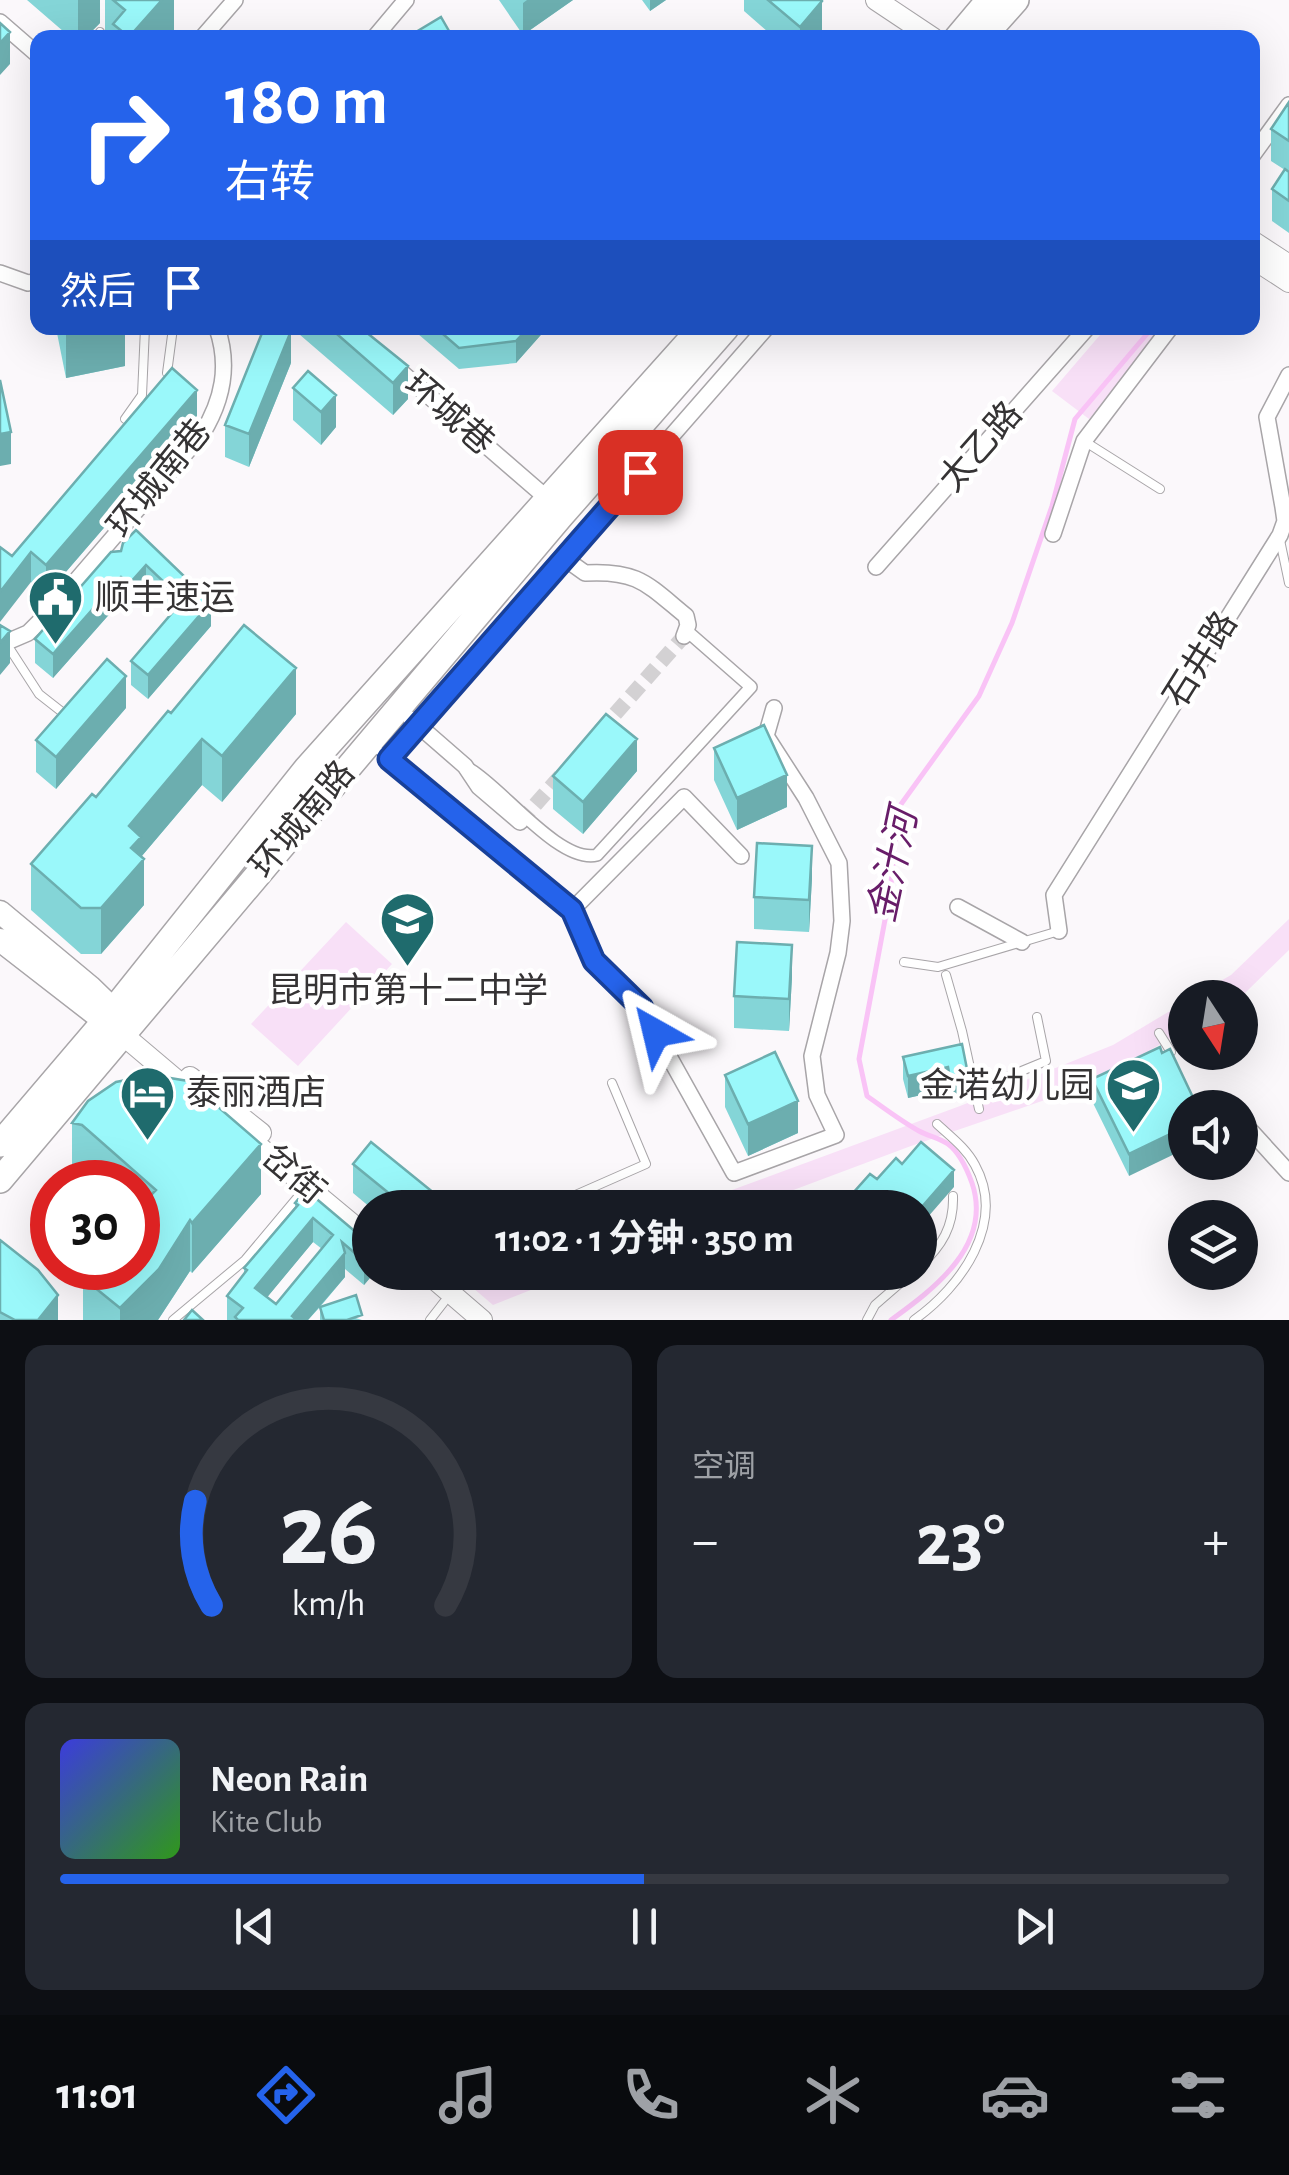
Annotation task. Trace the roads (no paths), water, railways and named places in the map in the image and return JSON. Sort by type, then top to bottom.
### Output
[{"type":"main road","points":[[963,30],[989,0]]},
{"type":"main road","points":[[989,30],[1016,0]]},
{"type":"main road","name":"环城南路","points":[[0,1180],[307,768],[695,335]]},
{"type":"main road","name":"环城南路","points":[[0,1144],[118,1023],[369,742],[720,335]]},
{"type":"main road","points":[[0,912],[118,1023]]},
{"type":"main road","points":[[0,940],[118,1023]]},
{"type":"street","points":[[209,30],[235,0]]},
{"type":"street","points":[[381,30],[406,0]]},
{"type":"street","points":[[876,0],[921,30]]},
{"type":"street","points":[[0,22],[30,48]]},
{"type":"street","points":[[1260,145],[1289,106]]},
{"type":"street","points":[[1266,266],[1289,282]]},
{"type":"street","points":[[0,272],[30,283]]},
{"type":"street","name":"环城南巷","points":[[3,644],[28,633],[104,558],[212,418],[225,376],[219,335]]},
{"type":"street","points":[[389,759],[760,335]]},
{"type":"street","name":"太乙路","points":[[876,568],[1081,335]]},
{"type":"street","points":[[1053,534],[1084,440],[1165,335]]},
{"type":"street","name":"环城巷","points":[[376,351],[549,500]]},
{"type":"street","points":[[1280,535],[1283,506],[1267,418],[1289,375]]},
{"type":"street","name":"石井路","points":[[1058,931],[1054,895],[1280,535]]},
{"type":"street","points":[[398,708],[566,849],[585,858],[597,855],[751,687],[698,638],[685,634],[686,616],[639,578],[612,572],[585,573],[564,558]]},
{"type":"street","points":[[741,856],[684,797],[572,910],[594,961],[642,1008],[734,1173],[836,1135],[817,1094],[812,1056],[838,952],[842,921],[839,863],[806,798],[766,736],[774,708]]},
{"type":"street","points":[[464,766],[479,787],[520,822]]},
{"type":"street","points":[[958,907],[1022,942]]},
{"type":"street","name":"岔街","points":[[118,1023],[352,1224]]},
{"type":"street","name":"岔街","points":[[118,1023],[352,1211]]},
{"type":"street","points":[[1258,1139],[1289,1173]]},
{"type":"street","points":[[445,1290],[465,1320]]},
{"type":"street","points":[[448,1290],[482,1320]]},
{"type":"lane","points":[[125,419],[142,394],[145,335]]},
{"type":"lane","points":[[167,373],[173,335]]},
{"type":"lane","points":[[1084,440],[1160,489]]},
{"type":"lane","points":[[1280,535],[1289,583]]},
{"type":"lane","points":[[3,644],[40,694],[62,712]]},
{"type":"lane","points":[[369,742],[572,910]]},
{"type":"lane","points":[[904,962],[938,967],[1058,931]]},
{"type":"lane","points":[[946,975],[979,1109]]},
{"type":"lane","points":[[976,1090],[1046,1061],[1037,1017]]},
{"type":"lane","points":[[1159,1033],[1168,1049]]},
{"type":"lane","points":[[587,1190],[646,1164],[612,1083]]},
{"type":"lane","points":[[914,1320],[951,1290],[979,1242],[985,1222],[984,1184],[975,1164],[938,1124]]},
{"type":"lane","points":[[173,1320],[245,1260],[307,1186]]},
{"type":"lane","points":[[937,1249],[954,1216],[953,1196]]},
{"type":"lane","points":[[430,1320],[438,1290]]},
{"type":"lane","points":[[867,1320],[875,1306],[893,1290]]},
{"type":"waterway","name":"金汁河","points":[[891,1320],[956,1263],[974,1226],[976,1205],[970,1178],[956,1152],[867,1096],[859,1059],[890,893],[899,807],[979,696],[1012,623],[1052,506],[1075,419],[1146,335]]},
{"type":"tunnel","points":[[600,731],[684,636]]},
{"type":"tunnel","points":[[520,822],[565,771]]},
{"type":"place","name":"顺丰速运","points":[[56,647]]},
{"type":"place","name":"昆明市第十二中学","points":[[408,969]]},
{"type":"place","name":"金诺幼儿园","points":[[1134,1135]]},
{"type":"place","name":"泰丽酒店","points":[[147,1142]]}]
